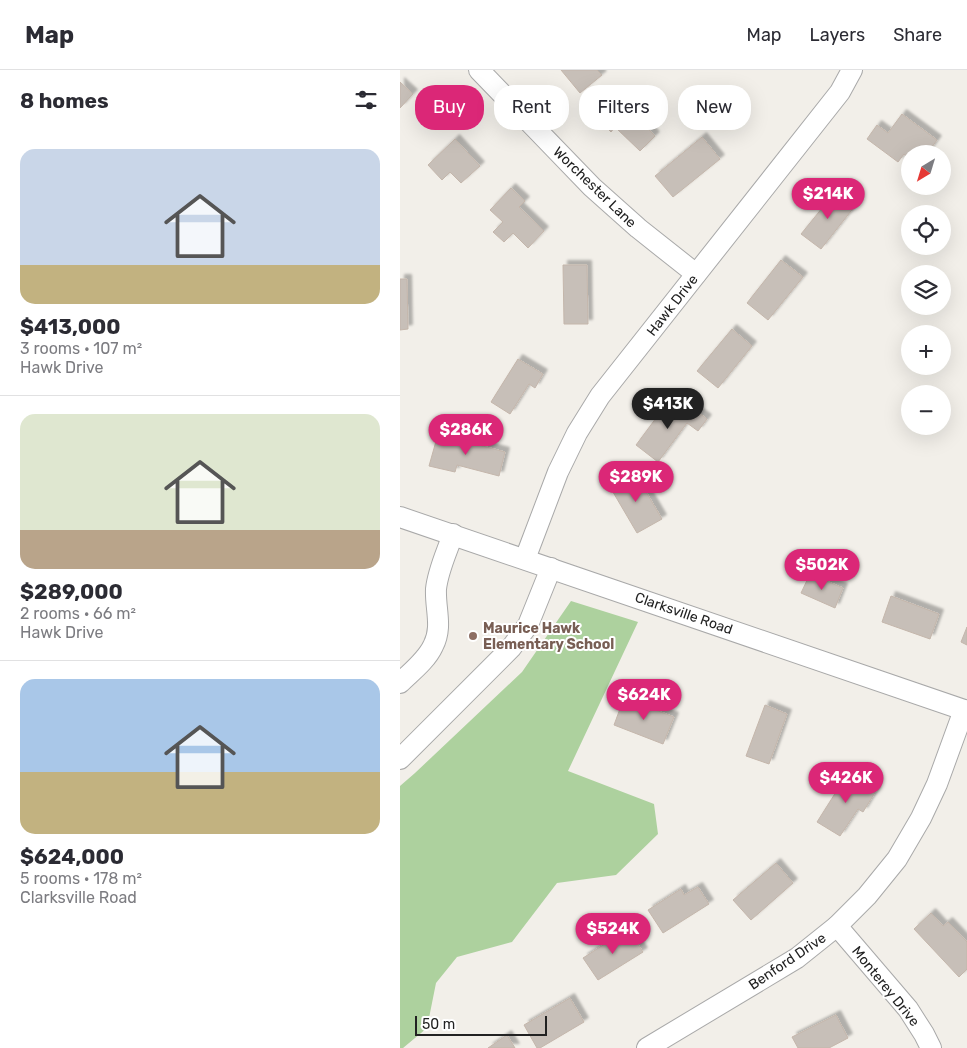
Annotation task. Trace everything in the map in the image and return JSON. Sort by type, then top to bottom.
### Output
[{"type":"street","name":"Worchester Lane","points":[[479,70],[592,187],[638,228],[696,274]]},
{"type":"street","name":"Hawk Drive","points":[[525,559],[558,472],[577,433],[600,396],[840,92],[852,70]]},
{"type":"street","name":"Clarksville Road","points":[[400,517],[966,710]]},
{"type":"street","points":[[400,684],[424,659],[433,646],[438,632],[439,618],[436,588],[453,534]]},
{"type":"street","points":[[400,758],[516,641],[528,625],[551,568]]},
{"type":"street","name":"Benford Drive","points":[[647,1048],[797,958],[837,926],[867,896],[897,859],[921,818],[937,784],[966,710]]},
{"type":"street","name":"Monterey Drive","points":[[837,926],[908,1009],[931,1048]]},
{"type":"green space","points":[[571,601],[638,622],[568,771],[654,804],[658,834],[616,875],[557,883],[512,942],[457,957],[436,983],[427,1028],[403,1048],[400,1048],[400,786],[522,672]]},
{"type":"building","points":[[561,70],[597,70],[602,75],[590,85],[579,85],[579,92]]},
{"type":"building","points":[[400,82],[413,94],[400,108]]},
{"type":"building","points":[[902,114],[937,140],[933,145],[901,145],[901,158],[898,162],[867,139],[877,125],[888,133]]},
{"type":"building","points":[[618,130],[649,130],[655,136],[640,151]]},
{"type":"building","points":[[702,137],[720,159],[673,197],[655,176]]},
{"type":"building","points":[[455,139],[480,166],[461,183],[450,172],[442,180],[428,165]]},
{"type":"building","points":[[511,188],[525,201],[519,207],[544,231],[528,248],[513,233],[504,242],[493,232],[503,222],[490,210]]},
{"type":"building","points":[[836,191],[855,206],[821,249],[801,234]]},
{"type":"building","points":[[781,260],[803,277],[768,320],[747,303]]},
{"type":"building","points":[[563,265],[587,265],[588,324],[564,324]]},
{"type":"building","points":[[400,279],[407,279],[408,329],[400,330]]},
{"type":"building","points":[[732,329],[752,346],[718,388],[697,371]]},
{"type":"building","points":[[518,359],[543,374],[535,388],[529,384],[510,414],[491,402]]},
{"type":"building","points":[[668,402],[688,417],[694,409],[707,419],[698,431],[687,423],[658,462],[636,445]]},
{"type":"building","points":[[438,434],[505,452],[499,476],[457,465],[455,472],[429,466]]},
{"type":"building","points":[[635,473],[662,519],[637,533],[610,487]]},
{"type":"building","points":[[810,574],[843,588],[835,608],[801,593]]},
{"type":"building","points":[[891,596],[939,614],[930,639],[882,622]]},
{"type":"building","points":[[967,627],[967,645],[961,642]]},
{"type":"building","points":[[624,698],[674,717],[663,744],[614,725]]},
{"type":"building","points":[[765,705],[787,714],[769,764],[746,756]]},
{"type":"building","points":[[848,773],[876,791],[863,812],[858,809],[840,836],[817,822]]},
{"type":"building","points":[[776,863],[793,883],[751,920],[733,900]]},
{"type":"building","points":[[698,887],[709,904],[663,933],[648,910],[681,889],[684,895]]},
{"type":"building","points":[[931,913],[943,926],[948,922],[967,942],[967,969],[959,977],[914,929]]},
{"type":"building","points":[[628,929],[643,952],[598,980],[583,958]]},
{"type":"building","points":[[570,998],[584,1022],[537,1048],[524,1025]]},
{"type":"building","points":[[836,1015],[848,1038],[829,1048],[798,1048],[792,1037]]},
{"type":"building","points":[[507,1035],[515,1048],[488,1048]]},
{"type":"place","name":"Maurice Hawk Elementary School","points":[[473,636]]}]
